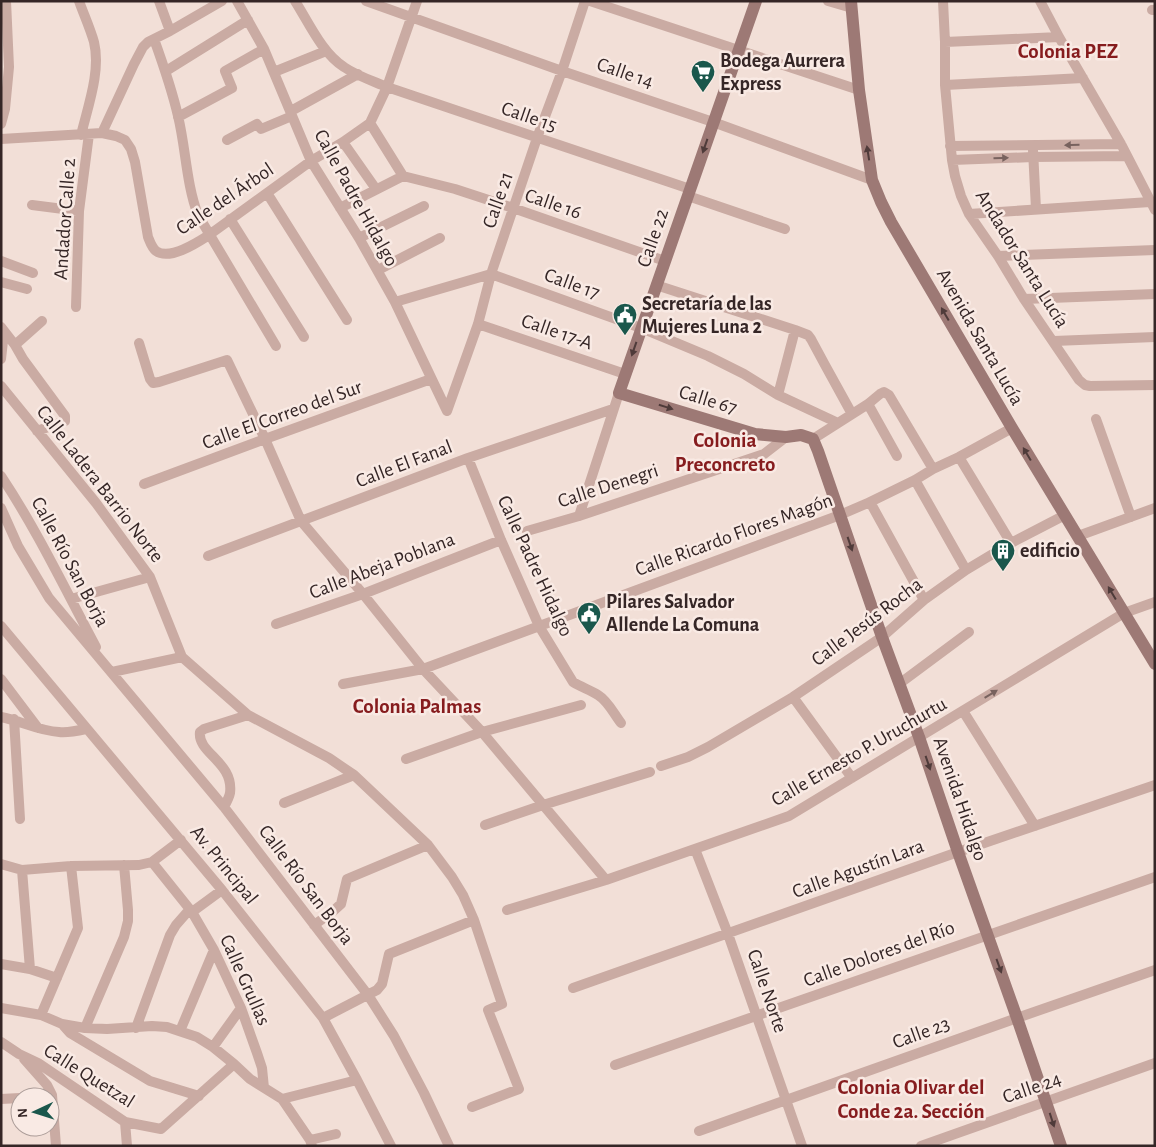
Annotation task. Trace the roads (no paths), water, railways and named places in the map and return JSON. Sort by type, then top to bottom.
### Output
[{"type":"street","points":[[1,124],[9,67],[4,20],[6,1]]},
{"type":"street","name":"Andador Calle 2","points":[[76,307],[79,211],[85,134],[96,60],[94,43],[80,1]]},
{"type":"street","points":[[159,1],[170,31]]},
{"type":"street","points":[[102,133],[139,52],[148,42],[222,1]]},
{"type":"street","name":"Calle Padre Hidalgo","points":[[237,1],[264,49],[311,161],[396,302],[447,411]]},
{"type":"street","name":"Calle 15","points":[[295,1],[326,51],[337,62],[358,74],[387,87],[537,138],[785,229]]},
{"type":"street","name":"Calle 14","points":[[366,1],[562,71],[714,122],[872,180]]},
{"type":"street","points":[[340,208],[403,176],[370,123],[387,87],[417,1]]},
{"type":"street","name":"Calle 21","points":[[447,411],[478,324],[513,208],[585,1]]},
{"type":"street","points":[[590,1],[859,90]]},
{"type":"street","name":"Calle 22","points":[[579,516],[625,374],[756,1]]},
{"type":"street","points":[[828,1],[852,5]]},
{"type":"street","name":"Andador Santa Lucía","points":[[943,1],[945,85],[950,146],[955,176],[969,214],[1078,380],[1090,386],[1155,385]]},
{"type":"street","points":[[969,214],[1036,209],[1153,206],[1121,144],[1040,1]]},
{"type":"street","name":"Avenida Santa Lucía","points":[[852,5],[859,90],[872,180],[881,202],[1012,428],[1155,664]]},
{"type":"street","points":[[166,71],[248,20]]},
{"type":"street","points":[[945,42],[1059,37]]},
{"type":"street","points":[[154,39],[166,71],[178,117],[192,201],[209,235],[276,346]]},
{"type":"street","points":[[178,117],[232,88],[225,71],[264,49]]},
{"type":"street","points":[[274,72],[326,51]]},
{"type":"street","points":[[227,140],[257,124],[261,129],[291,114],[358,74]]},
{"type":"street","points":[[945,85],[1083,78]]},
{"type":"street","name":"Calle del Árbol","points":[[1,140],[102,133],[125,140],[131,149],[135,162],[148,237],[155,250],[163,254],[178,252],[209,235],[311,161],[370,123]]},
{"type":"street","points":[[343,142],[376,189]]},
{"type":"street","points":[[950,146],[1121,144]]},
{"type":"street","points":[[1033,145],[1036,209]]},
{"type":"street","points":[[952,160],[1127,156]]},
{"type":"street","name":"Calle 16","points":[[403,176],[455,189],[665,261]]},
{"type":"street","points":[[267,193],[347,320]]},
{"type":"street","points":[[32,205],[79,211]]},
{"type":"street","points":[[358,238],[424,206]]},
{"type":"street","points":[[230,219],[304,337]]},
{"type":"street","points":[[378,270],[440,238]]},
{"type":"street","points":[[998,256],[1155,250]]},
{"type":"street","points":[[1,261],[33,273]]},
{"type":"street","points":[[396,302],[492,274]]},
{"type":"street","name":"Calle 17","points":[[492,274],[642,328],[708,356],[744,374],[778,395],[838,423]]},
{"type":"street","points":[[1,282],[27,289]]},
{"type":"street","points":[[656,285],[808,335],[812,339],[824,365],[852,414]]},
{"type":"street","points":[[1024,299],[1155,294]]},
{"type":"street","points":[[15,346],[42,322]]},
{"type":"street","name":"Calle 17-A","points":[[478,324],[625,374]]},
{"type":"street","points":[[1,327],[65,416],[64,421],[37,431]]},
{"type":"street","points":[[1,327],[3,341],[1,359]]},
{"type":"street","points":[[778,395],[795,330]]},
{"type":"street","points":[[1054,341],[1155,337]]},
{"type":"street","points":[[139,343],[150,379],[154,382],[227,360],[265,439],[301,521],[423,669],[482,732],[606,880]]},
{"type":"street","name":"Calle El Correo del Sur","points":[[144,484],[431,378]]},
{"type":"street","name":"Calle Ladera Barrio Norte","points":[[1,386],[96,503],[150,577],[182,657],[248,715],[329,758],[354,775],[428,846],[452,877],[463,895],[474,920],[502,1004],[488,1010],[519,1089],[472,1107]]},
{"type":"street","points":[[786,437],[801,435],[813,439],[884,392],[889,395],[933,469]]},
{"type":"street","name":"Calle 67","points":[[619,393],[755,434],[786,437]]},
{"type":"street","points":[[868,404],[897,456]]},
{"type":"street","name":"Calle El Fanal","points":[[208,556],[468,458],[613,409]]},
{"type":"street","points":[[1096,419],[1131,516]]},
{"type":"street","name":"Calle Ricardo Flores Magón","points":[[342,684],[423,669],[840,515],[915,480],[1012,428]]},
{"type":"street","name":"Calle Denegri","points":[[526,531],[579,516],[764,454],[786,437]]},
{"type":"street","name":"Avenida Hidalgo","points":[[813,439],[1061,1146]]},
{"type":"street","points":[[959,457],[1011,543]]},
{"type":"street","name":"Calle Padre Hidalgo","points":[[468,458],[501,540],[539,626],[573,682],[598,696],[606,703],[620,723]]},
{"type":"street","name":"Calle Río San Borja","points":[[1,476],[18,501],[109,669]]},
{"type":"street","points":[[915,480],[966,570]]},
{"type":"street","points":[[870,502],[924,600]]},
{"type":"street","name":"Calle Río San Borja","points":[[1,508],[5,528],[49,598],[224,808],[368,995],[394,1036],[449,1146]]},
{"type":"street","points":[[1078,536],[1155,508]]},
{"type":"street","name":"Calle Jesús Rocha","points":[[661,766],[688,757],[708,747],[793,698],[882,637],[924,600],[966,570],[1011,543],[1065,516]]},
{"type":"street","name":"Calle Abeja Poblana","points":[[276,624],[363,594],[501,540]]},
{"type":"street","points":[[71,599],[150,577]]},
{"type":"street","name":"Calle Ernesto P. Uruchurtu","points":[[507,910],[606,880],[789,816],[1124,613],[1155,602]]},
{"type":"street","name":"Av. Principal","points":[[1,626],[181,840],[323,1018],[391,1146]]},
{"type":"street","points":[[900,684],[969,632]]},
{"type":"street","points":[[109,669],[182,657]]},
{"type":"street","points":[[1,679],[39,728]]},
{"type":"street","points":[[793,698],[852,778]]},
{"type":"street","points":[[406,759],[482,732],[581,705]]},
{"type":"street","points":[[963,711],[1035,826]]},
{"type":"street","points":[[224,808],[230,794],[230,783],[227,773],[203,746],[199,738],[200,732],[248,715]]},
{"type":"street","points":[[1,717],[58,732],[86,729]]},
{"type":"street","points":[[14,720],[20,819]]},
{"type":"street","points":[[485,825],[650,772]]},
{"type":"street","points":[[284,803],[354,775]]},
{"type":"street","name":"Calle Agustín Lara","points":[[574,988],[958,852],[1155,785]]},
{"type":"street","points":[[1,864],[22,870],[70,866],[139,865],[152,862],[181,840]]},
{"type":"street","points":[[314,925],[332,913],[341,904],[347,879],[428,846]]},
{"type":"street","name":"Calle Norte","points":[[695,849],[728,934],[802,1146]]},
{"type":"street","name":"Calle Grullas","points":[[152,862],[191,910],[214,950],[241,1008],[262,1068],[264,1088]]},
{"type":"street","points":[[85,1028],[124,937],[128,921],[124,865]]},
{"type":"street","points":[[41,1015],[78,928],[70,866]]},
{"type":"street","points":[[22,870],[30,969]]},
{"type":"street","name":"Calle Dolores del Río","points":[[615,1064],[1155,877]]},
{"type":"street","points":[[136,1028],[170,935],[176,925],[191,910],[222,890]]},
{"type":"street","points":[[323,1018],[377,990],[382,984],[388,954],[474,920]]},
{"type":"street","points":[[180,1031],[214,950]]},
{"type":"street","points":[[1,964],[30,969],[57,978]]},
{"type":"street","name":"Calle 23","points":[[699,1131],[1155,970]]},
{"type":"street","points":[[1,1008],[41,1015],[62,1024],[85,1028],[107,1029],[152,1026],[180,1031],[197,1037],[213,1047],[250,1079],[282,1099],[311,1143],[336,1134]]},
{"type":"street","points":[[213,1047],[241,1008]]},
{"type":"street","points":[[62,1024],[70,1033],[150,1081],[198,1096],[234,1064]]},
{"type":"street","name":"Calle Quetzal","points":[[1,1042],[19,1054],[38,1063],[125,1122],[161,1129],[198,1096]]},
{"type":"street","points":[[19,1054],[48,1087]]},
{"type":"street","name":"Calle 24","points":[[921,1146],[1155,1064]]},
{"type":"street","points":[[282,1099],[357,1080]]},
{"type":"street","points":[[125,1122],[127,1146]]},
{"type":"place","name":"Bodega Aurrera Express","points":[[703,93]]},
{"type":"place","name":"Secretaría de las Mujeres Luna 2","points":[[625,336]]},
{"type":"place","name":"edificio","points":[[1003,572]]},
{"type":"place","name":"Pilares Salvador Allende La Comuna","points":[[589,635]]},
{"type":"district","name":"Colonia PEZ","points":[[1068,51]]},
{"type":"district","name":"Colonia Preconcreto","points":[[725,452]]},
{"type":"district","name":"Colonia Palmas","points":[[417,706]]},
{"type":"district","name":"Colonia Olivar del Conde 2a. Sección","points":[[911,1099]]}]
